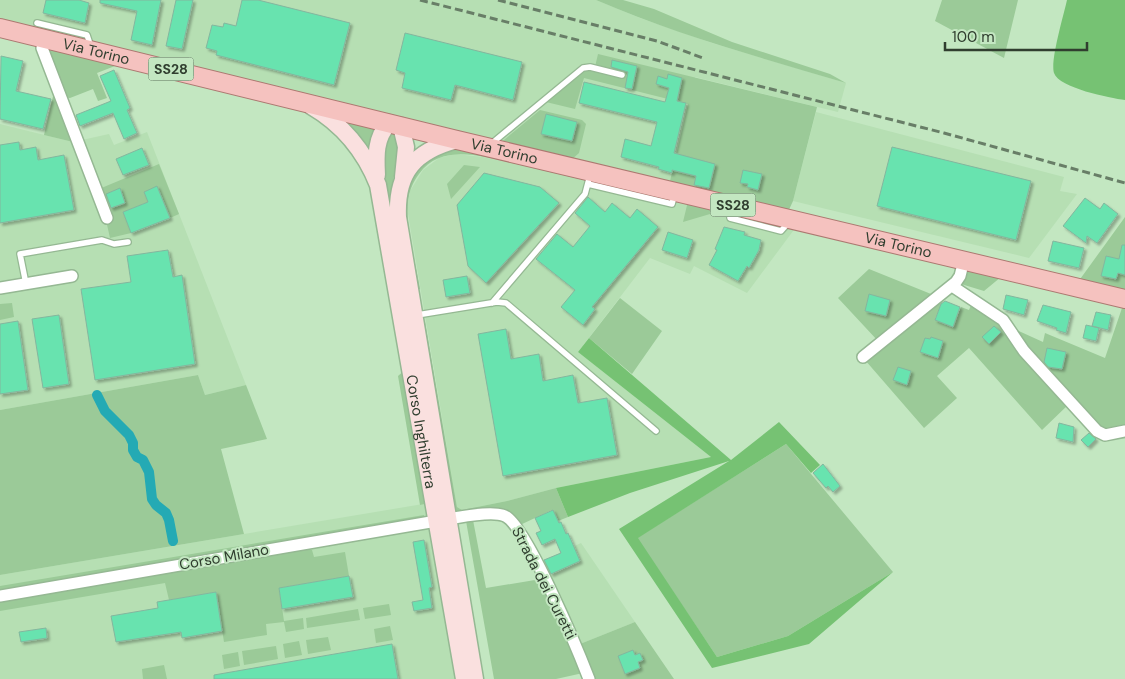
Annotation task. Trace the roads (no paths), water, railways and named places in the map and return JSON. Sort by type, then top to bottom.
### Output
[{"type":"main road","name":"Via Torino","points":[[0,28],[40,31],[91,50],[487,147],[590,178],[675,192],[729,204],[1125,299]]},
{"type":"street","name":"Via Torino","points":[[40,31],[42,48],[106,218]]},
{"type":"street","name":"Corso Inghilterra","points":[[302,102],[330,118],[351,139],[366,160],[378,185]]},
{"type":"street","name":"Corso Inghilterra","points":[[408,317],[398,217],[398,198],[403,179],[406,147],[395,125],[382,132],[378,143],[378,185],[408,317],[458,611],[475,679]]},
{"type":"street","name":"Corso Inghilterra","points":[[403,179],[422,155],[436,146],[457,140]]},
{"type":"street","points":[[863,357],[952,286],[958,279],[964,260]]},
{"type":"street","points":[[0,288],[72,276]]},
{"type":"street","points":[[952,286],[1003,320],[1024,351],[1097,431],[1105,435],[1125,431]]},
{"type":"street","name":"Strada dei Curetti","points":[[442,520],[496,514],[506,516],[512,521],[543,574],[589,679]]},
{"type":"street","name":"Corso Milano","points":[[0,596],[442,520]]},
{"type":"street","name":"Corso Inghilterra","points":[[458,611],[464,679]]},
{"type":"lane","points":[[487,147],[583,68],[590,67],[622,75]]},
{"type":"lane","points":[[492,302],[584,194],[590,178]]},
{"type":"lane","points":[[26,284],[20,254],[102,240],[114,244],[128,242]]},
{"type":"lane","points":[[408,317],[492,302],[509,305],[656,431]]},
{"type":"waterway","points":[[97,395],[105,411],[129,435],[137,457],[143,460],[149,472],[152,499],[166,513],[173,541]]},
{"type":"railway","points":[[420,0],[944,133],[1125,183]]},
{"type":"railway","points":[[498,0],[657,41],[703,58]]}]
